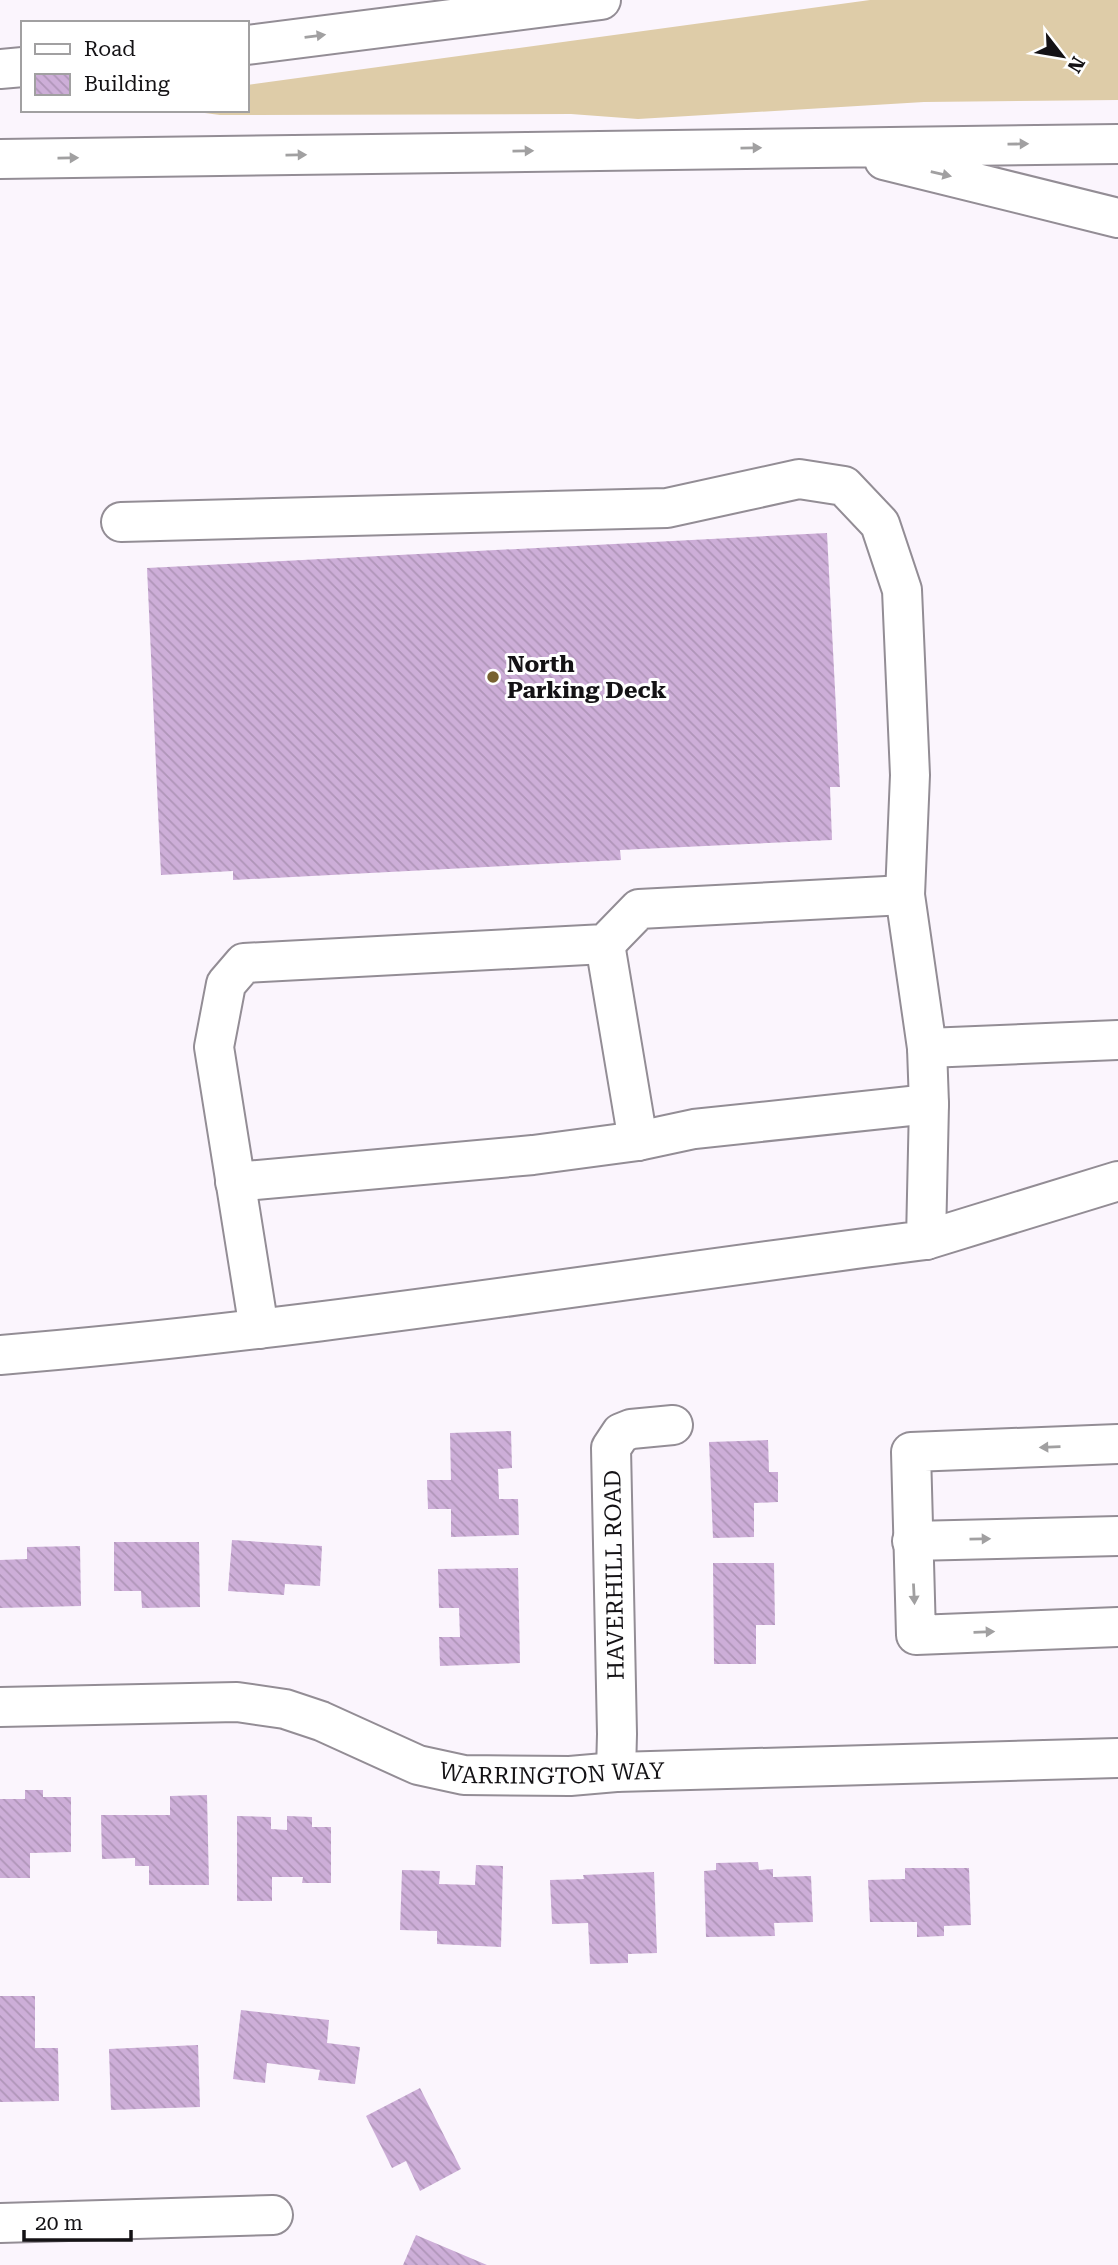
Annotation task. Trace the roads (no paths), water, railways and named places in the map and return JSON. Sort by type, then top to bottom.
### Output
[{"type":"main road","points":[[248,45],[601,0]]},
{"type":"main road","points":[[0,69],[21,67]]},
{"type":"main road","points":[[0,159],[1118,145]]},
{"type":"main road","points":[[827,147],[1118,218]]},
{"type":"main road","points":[[121,522],[667,508],[799,479],[844,486],[880,524],[902,590],[909,775],[905,895],[926,1048],[929,1104],[926,1240]]},
{"type":"main road","points":[[259,1329],[214,1048],[226,984],[244,963],[605,944],[639,909],[905,895]]},
{"type":"main road","points":[[605,944],[638,1141]]},
{"type":"main road","points":[[926,1048],[1118,1040]]},
{"type":"main road","points":[[235,1182],[533,1155],[638,1141],[694,1129],[929,1104]]},
{"type":"main road","points":[[0,1355],[259,1329],[926,1240],[1118,1181]]},
{"type":"main road","name":"HAVERHILL ROAD","points":[[616,1772],[618,1734],[611,1448],[621,1433],[631,1429],[673,1425]]},
{"type":"main road","points":[[1118,1444],[911,1452],[916,1635],[1118,1627]]},
{"type":"main road","points":[[912,1541],[1118,1536]]},
{"type":"main road","name":"WARRINGTON WAY","points":[[0,1707],[237,1702],[297,1713],[321,1721],[418,1765],[464,1775],[570,1776],[616,1772],[1118,1758]]},
{"type":"main road","points":[[0,2223],[274,2215]]},
{"type":"place","name":"North Parking Deck","points":[[493,677]]}]
